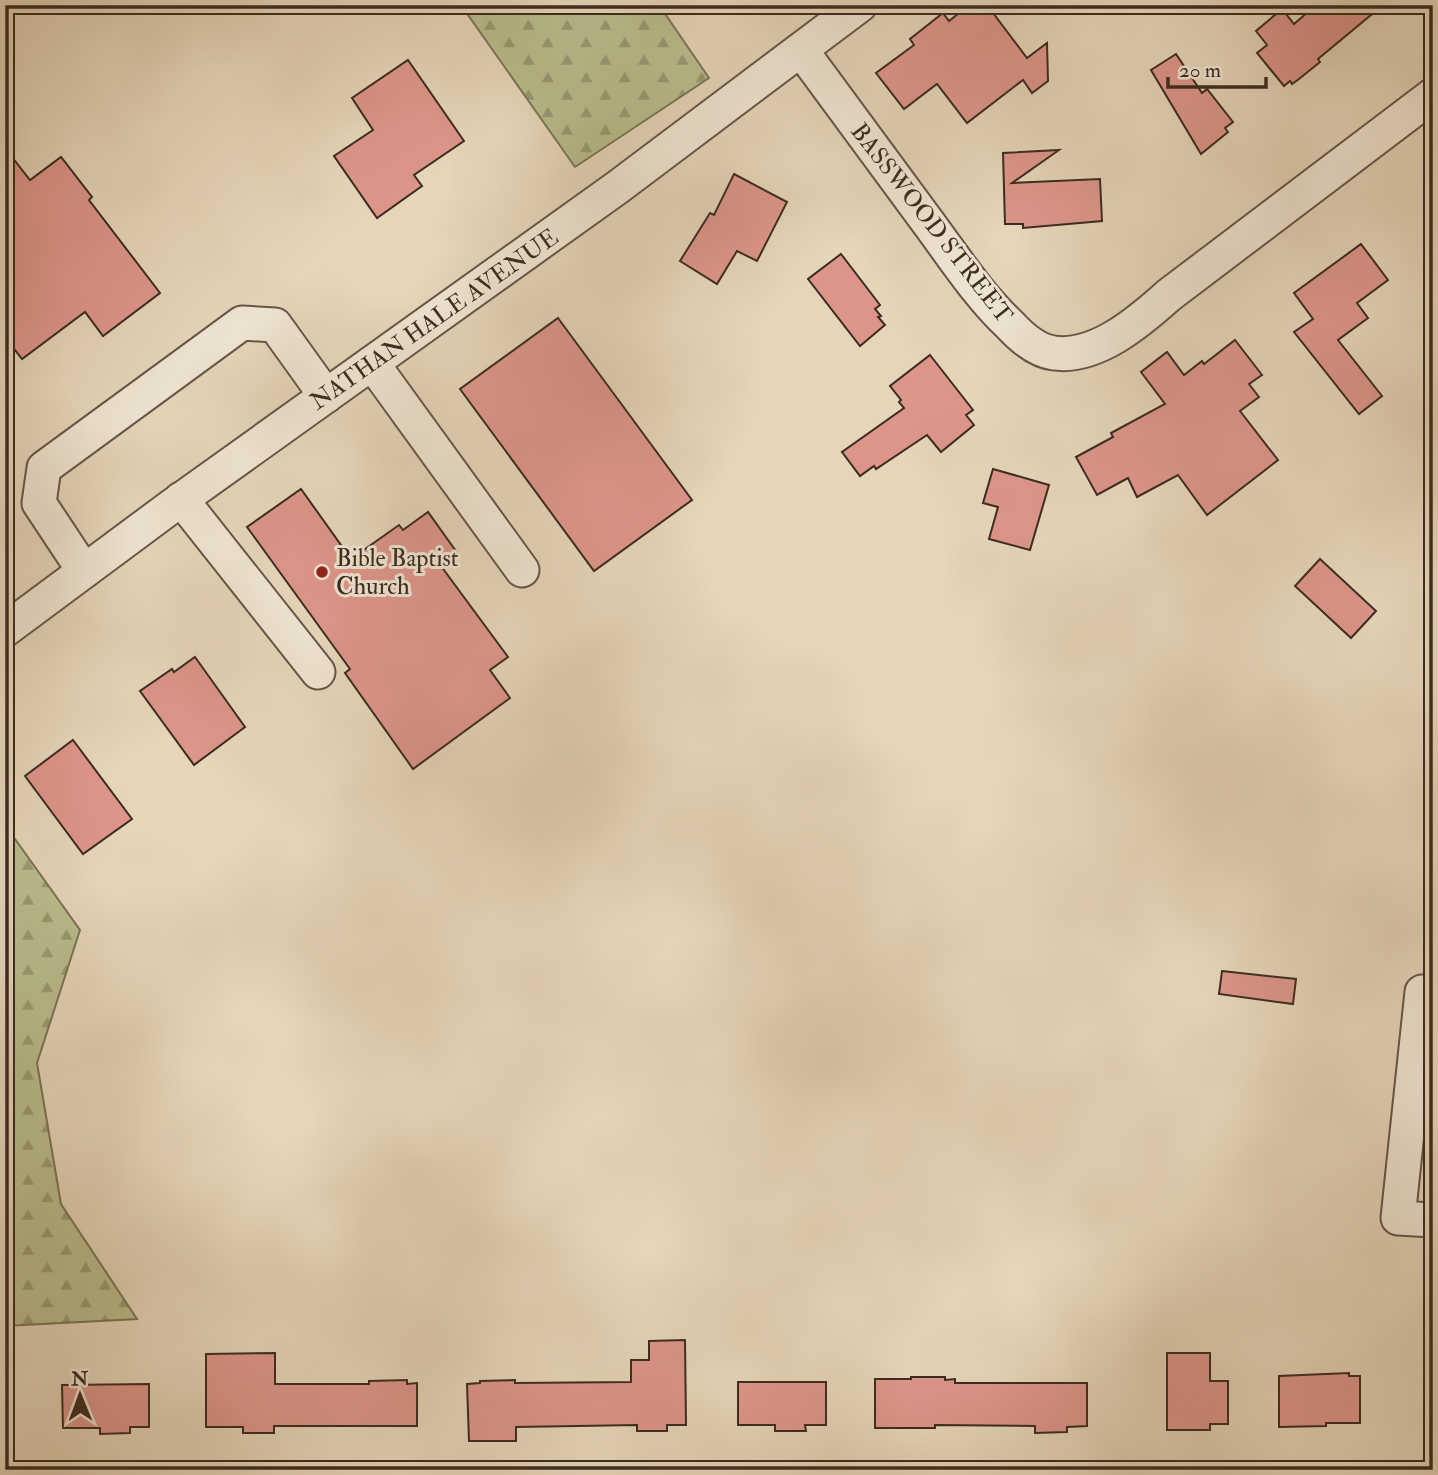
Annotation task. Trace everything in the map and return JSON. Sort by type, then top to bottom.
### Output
[{"type":"street","name":"NATHAN HALE AVENUE","points":[[10,616],[84,571],[618,187],[860,5]]},
{"type":"street","name":"BASSWOOD STREET","points":[[801,50],[976,286],[1009,324],[1030,343],[1052,353],[1072,353],[1091,348],[1128,330],[1169,295],[1433,94]]},
{"type":"street","points":[[84,571],[38,503],[44,468],[242,323],[275,325],[326,396]]},
{"type":"street","points":[[372,363],[522,570]]},
{"type":"street","points":[[181,499],[318,672]]},
{"type":"street","points":[[1433,992],[1422,992],[1398,1218],[1433,1220]]},
{"type":"green space","points":[[461,5],[659,5],[709,78],[575,167]]},
{"type":"green space","points":[[5,825],[80,930],[37,1063],[61,1204],[137,1319],[5,1326]]},
{"type":"building","points":[[969,5],[987,5],[1027,58],[1047,43],[1048,81],[1032,93],[1023,80],[967,123],[937,84],[904,109],[876,73],[914,45],[910,39],[943,13],[949,21]]},
{"type":"building","points":[[1316,5],[1383,5],[1318,59],[1320,62],[1292,84],[1290,81],[1284,86],[1257,53],[1267,45],[1256,31],[1282,9],[1294,24]]},
{"type":"building","points":[[1176,54],[1202,93],[1207,89],[1233,122],[1225,128],[1228,132],[1201,154],[1151,70]]},
{"type":"building","points":[[408,60],[464,141],[414,175],[422,186],[377,218],[334,156],[373,130],[352,98]]},
{"type":"building","points":[[5,148],[30,180],[61,157],[92,197],[89,200],[160,293],[103,336],[85,312],[22,359],[5,337]]},
{"type":"building","points":[[1059,150],[1012,183],[1100,179],[1102,221],[1023,228],[1023,224],[1005,224],[1003,153]]},
{"type":"building","points":[[734,174],[787,202],[757,261],[737,251],[717,284],[680,261],[710,213],[714,215]]},
{"type":"building","points":[[1361,244],[1388,280],[1357,303],[1368,318],[1338,340],[1382,396],[1359,414],[1294,332],[1313,319],[1294,293]]},
{"type":"building","points":[[841,254],[880,305],[875,309],[885,325],[860,346],[808,279]]},
{"type":"building","points":[[558,318],[692,500],[594,571],[460,389]]},
{"type":"building","points":[[1235,340],[1262,375],[1249,384],[1259,397],[1240,411],[1278,460],[1207,515],[1178,475],[1137,497],[1128,478],[1097,495],[1076,457],[1113,437],[1111,433],[1165,404],[1141,372],[1167,352],[1184,375],[1202,361],[1204,364]]},
{"type":"building","points":[[930,355],[973,410],[966,415],[974,425],[941,452],[927,435],[876,469],[874,466],[860,476],[842,452],[904,408],[890,386]]},
{"type":"building","points":[[993,469],[1049,485],[1030,550],[989,539],[998,507],[983,503]]},
{"type":"building","points":[[301,489],[351,559],[399,525],[403,530],[428,512],[458,554],[441,566],[508,657],[490,670],[510,698],[413,769],[345,673],[350,669],[247,527]]},
{"type":"building","points":[[1320,559],[1376,611],[1351,638],[1295,586]]},
{"type":"building","points":[[195,657],[245,727],[194,765],[140,691]]},
{"type":"building","points":[[73,740],[132,819],[83,854],[25,776]]},
{"type":"building","points":[[1222,971],[1296,979],[1293,1004],[1219,994]]},
{"type":"building","points":[[685,1340],[686,1425],[667,1425],[667,1431],[637,1431],[637,1425],[516,1427],[516,1441],[469,1441],[467,1384],[515,1380],[515,1383],[631,1382],[631,1360],[649,1360],[649,1341]]},
{"type":"building","points":[[275,1353],[275,1384],[369,1384],[369,1381],[407,1380],[407,1384],[417,1383],[417,1426],[274,1426],[274,1433],[243,1433],[243,1427],[206,1427],[206,1354]]},
{"type":"building","points":[[1167,1353],[1210,1353],[1210,1381],[1228,1381],[1228,1424],[1210,1424],[1210,1430],[1167,1430]]},
{"type":"building","points":[[1349,1373],[1349,1376],[1360,1376],[1360,1423],[1279,1427],[1279,1376]]},
{"type":"building","points":[[945,1377],[945,1380],[955,1379],[955,1383],[1087,1383],[1087,1426],[1067,1427],[1067,1432],[1035,1433],[1035,1426],[935,1425],[935,1428],[875,1428],[875,1379]]},
{"type":"building","points":[[738,1382],[826,1382],[826,1425],[805,1425],[806,1431],[775,1431],[775,1425],[738,1425]]},
{"type":"building","points":[[149,1384],[149,1427],[130,1427],[130,1433],[100,1434],[100,1428],[63,1428],[62,1385]]},
{"type":"place","name":"Bible Baptist Church","points":[[322,572]]}]
